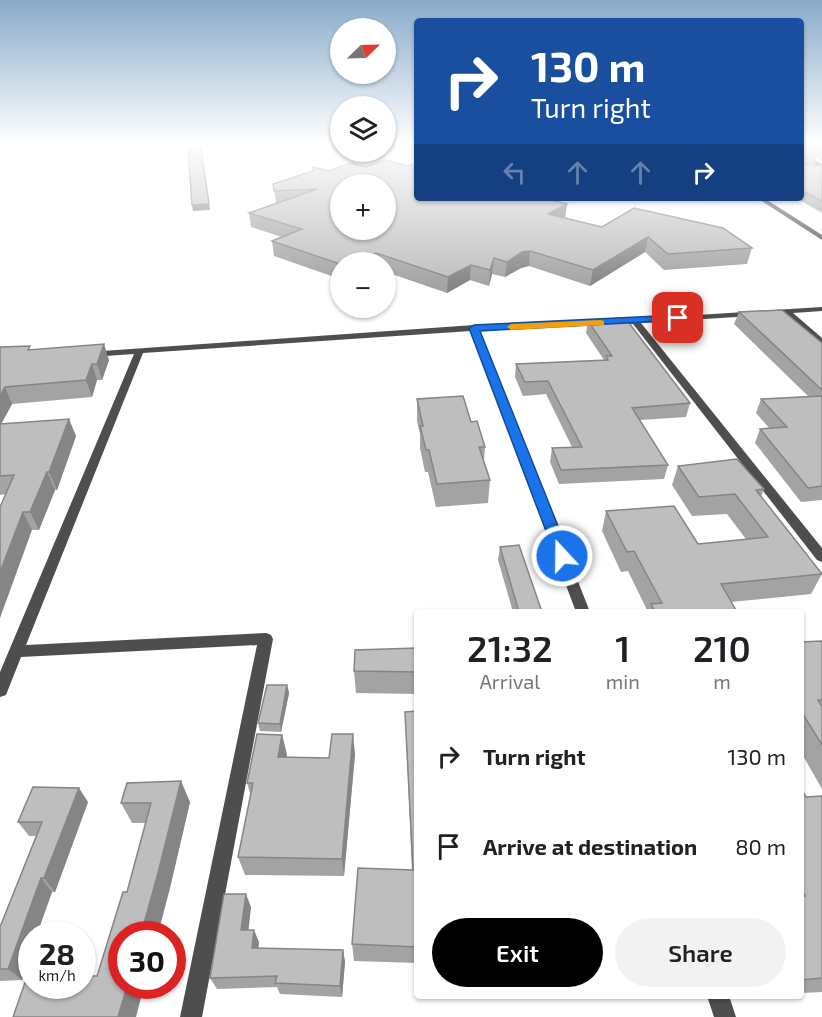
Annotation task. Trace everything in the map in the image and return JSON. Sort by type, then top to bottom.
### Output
[{"type":"street","points":[[765,201],[822,238]]},
{"type":"street","points":[[81,354],[139,352],[474,328],[822,309]]},
{"type":"street","points":[[785,311],[822,342]]},
{"type":"street","points":[[635,321],[822,557]]},
{"type":"street","points":[[474,328],[582,609]]},
{"type":"street","points":[[0,690],[139,352]]},
{"type":"street","points":[[16,651],[266,639],[191,1017]]},
{"type":"street","points":[[719,999],[726,1017]]},
{"type":"building","points":[[191,190],[207,190],[209,204],[192,205]]},
{"type":"building","points":[[313,190],[330,190],[330,240],[396,240],[396,190],[414,190],[414,201],[556,201],[567,204],[548,214],[602,227],[634,208],[723,228],[752,248],[668,254],[648,237],[593,270],[530,251],[522,252],[507,262],[494,258],[490,270],[471,265],[448,277],[396,260],[396,252],[330,252],[330,261],[272,241],[302,229],[249,213]]},
{"type":"building","points":[[804,190],[822,190],[822,201],[804,192]]},
{"type":"building","points":[[782,310],[822,343],[822,390],[739,312]]},
{"type":"building","points":[[626,319],[690,403],[632,408],[668,465],[561,470],[552,448],[582,447],[548,381],[525,382],[516,364],[608,360],[606,356],[612,356],[588,321]]},
{"type":"building","points":[[104,344],[97,364],[92,364],[86,380],[5,387],[0,396],[0,347],[30,346],[28,350]]},
{"type":"building","points":[[463,396],[471,422],[477,421],[485,447],[479,447],[490,480],[437,484],[429,450],[426,450],[420,426],[423,426],[417,399]]},
{"type":"building","points":[[822,396],[822,486],[808,488],[760,429],[787,427],[761,399]]},
{"type":"building","points":[[69,419],[49,472],[47,472],[30,512],[23,512],[0,572],[0,507],[14,475],[0,476],[0,424]]},
{"type":"building","points":[[737,459],[764,489],[756,490],[822,574],[721,584],[735,609],[654,609],[651,604],[662,603],[634,551],[627,552],[606,511],[674,506],[698,544],[768,537],[735,494],[699,497],[678,466]]},
{"type":"building","points":[[519,545],[541,609],[518,609],[500,547]]},
{"type":"building","points":[[822,641],[822,700],[818,700],[822,707],[822,745],[804,716],[804,642]]},
{"type":"building","points":[[414,648],[414,672],[354,671],[355,650]]},
{"type":"building","points":[[267,685],[287,685],[280,724],[258,723]]},
{"type":"building","points":[[414,711],[414,947],[352,944],[358,868],[413,870],[405,712]]},
{"type":"building","points":[[257,734],[282,735],[278,757],[329,758],[332,734],[353,734],[342,859],[238,857],[253,783],[247,783]]},
{"type":"building","points":[[181,781],[145,921],[114,921],[123,892],[127,892],[151,803],[121,803],[127,783]]},
{"type":"building","points":[[33,787],[79,788],[25,921],[18,921],[18,941],[8,969],[0,969],[0,927],[42,822],[18,822]]},
{"type":"building","points":[[804,793],[806,797],[822,796],[822,978],[804,980]]},
{"type":"building","points":[[224,894],[246,894],[241,930],[254,930],[252,948],[343,950],[340,986],[275,983],[277,976],[210,978]]},
{"type":"building","points":[[108,940],[108,999],[123,999],[118,1017],[13,1017],[19,999],[96,999],[97,976]]},
{"type":"slow traffic","points":[[511,327],[601,323]]},
{"type":"route","points":[[562,556],[474,328],[678,318]]}]
